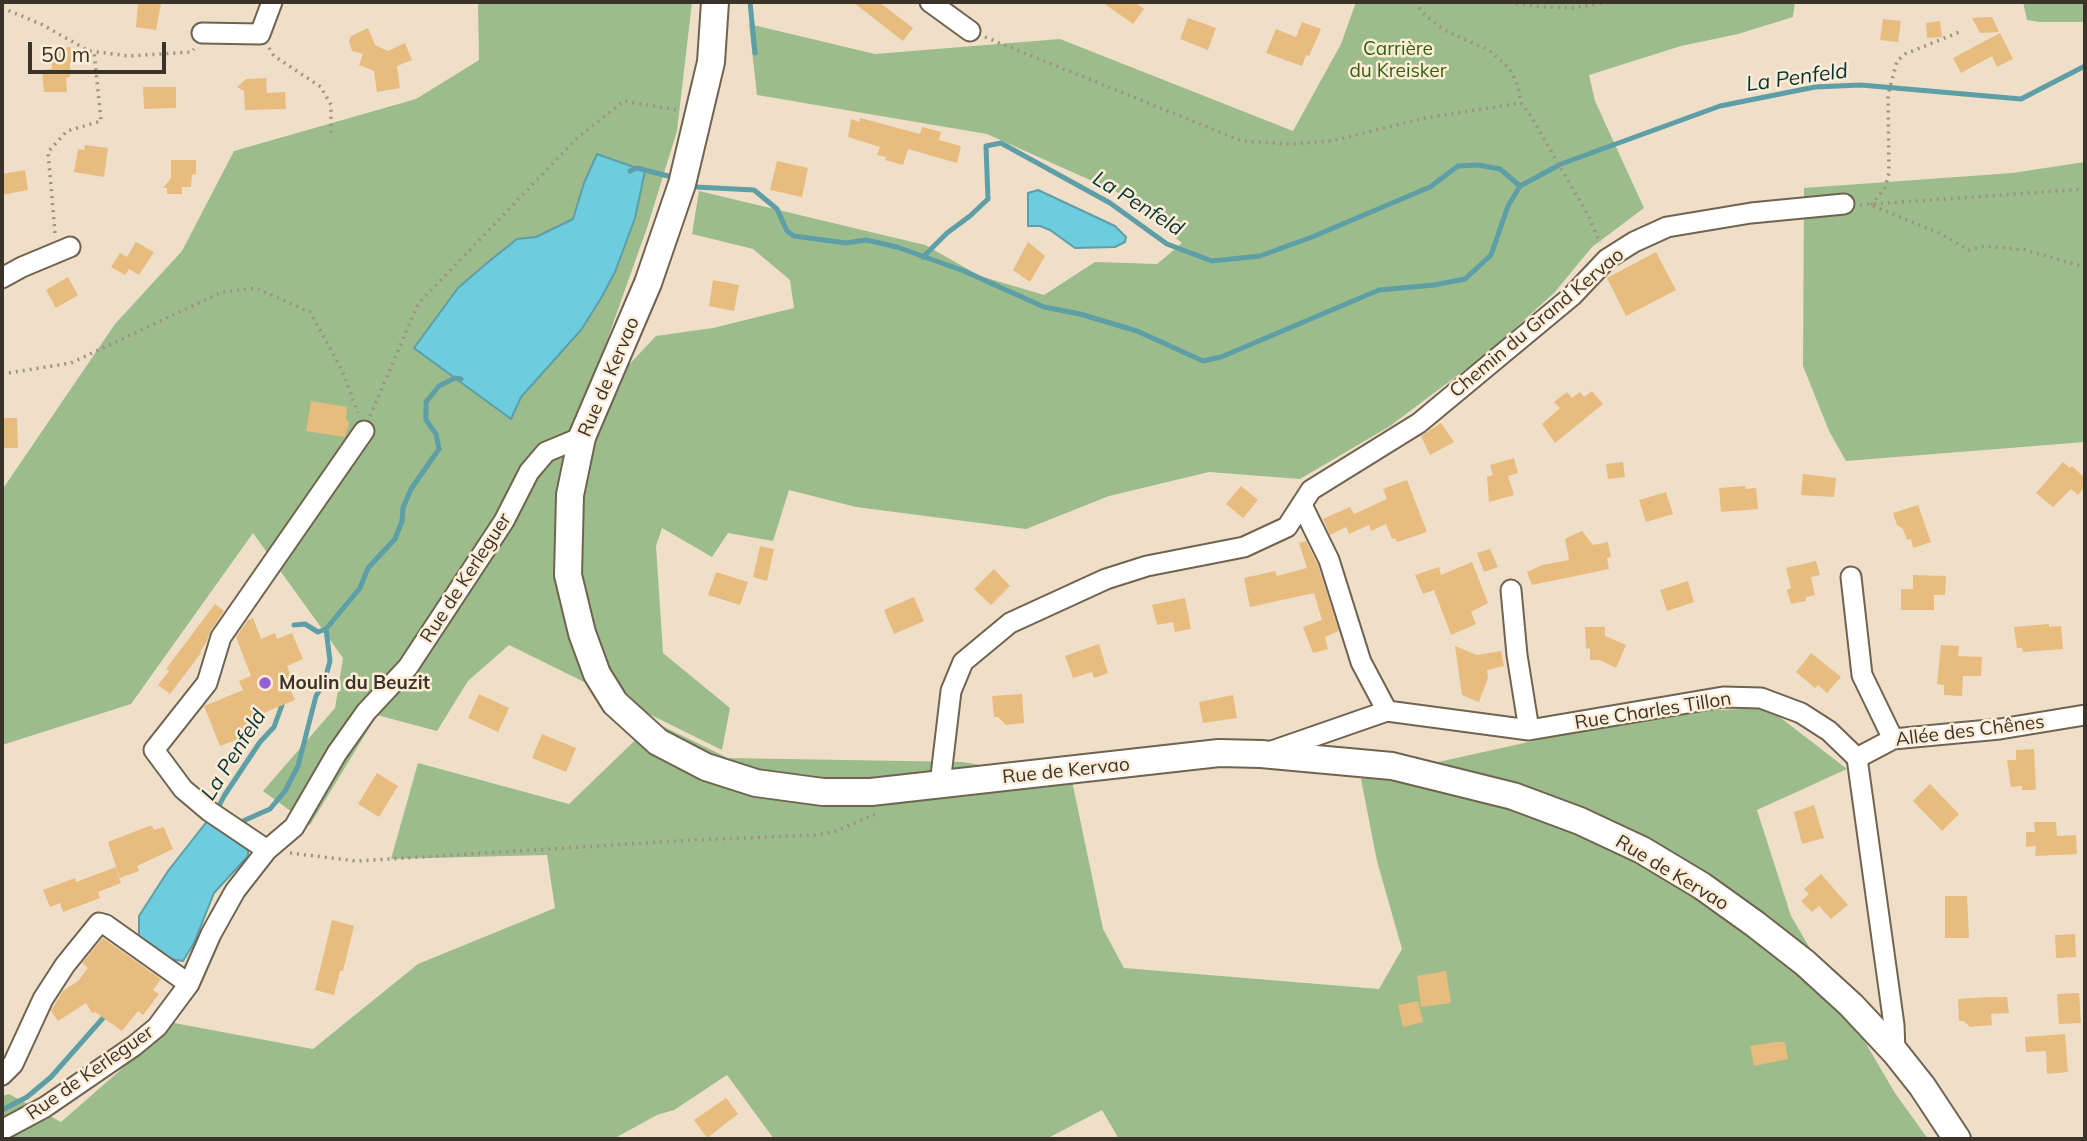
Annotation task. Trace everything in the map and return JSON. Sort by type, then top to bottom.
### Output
[{"type":"main road","name":"Rue de Kervao","points":[[715,2],[711,62],[682,184],[648,283],[582,437],[570,495],[568,575],[582,633],[597,674],[615,703],[658,742],[706,767],[755,783],[823,792],[871,792],[1219,753],[1261,754],[1392,766],[1513,796],[1580,821],[1642,850],[1702,887],[1805,963],[1851,1005],[1895,1052],[1922,1086],[1957,1139]]},
{"type":"street","points":[[202,33],[260,34],[272,2]]},
{"type":"street","points":[[930,2],[970,31]]},
{"type":"street","name":"Chemin du Grand Kervao","points":[[940,783],[951,691],[962,663],[1010,623],[1106,579],[1147,566],[1244,547],[1287,527],[1311,491],[1430,414],[1572,296],[1607,259],[1634,242],[1667,227],[1751,213],[1844,204]]},
{"type":"street","points":[[2,278],[63,250]]},
{"type":"street","points":[[267,850],[183,789],[154,750],[207,683],[221,637],[364,431]]},
{"type":"street","name":"Rue de Kerleguer","points":[[2,1130],[45,1107],[157,1027],[189,984],[211,934],[235,891],[267,850],[294,827],[337,753],[366,712],[408,667],[504,521],[529,472],[546,452],[582,437]]},
{"type":"street","points":[[1261,754],[1387,710],[1361,662],[1329,560],[1302,505]]},
{"type":"street","points":[[1851,578],[1862,675],[1893,739]]},
{"type":"street","points":[[1511,590],[1517,655],[1530,730]]},
{"type":"street","name":"Rue Charles Tillon","points":[[1387,710],[1530,730],[1723,697],[1761,698],[1801,713],[1829,731],[1857,758]]},
{"type":"street","name":"Allée des Chênes","points":[[1857,758],[1893,739],[2000,729],[2085,715]]},
{"type":"street","points":[[1857,758],[1894,1025],[1895,1052]]},
{"type":"street","points":[[2,1075],[13,1064],[43,999],[65,965],[99,923],[106,925],[189,984]]},
{"type":"path","points":[[1415,2],[1425,15],[1444,30],[1489,50],[1510,69],[1518,86],[1521,103],[1588,215],[1607,259]]},
{"type":"path","points":[[1502,2],[1572,8],[1609,2]]},
{"type":"path","points":[[2,8],[94,51],[129,56],[192,52],[202,33]]},
{"type":"path","points":[[970,31],[1242,141],[1289,144],[1332,141],[1425,118],[1521,103]]},
{"type":"path","points":[[1871,205],[1885,188],[1889,173],[1888,95],[1897,61],[1905,54],[1962,32]]},
{"type":"path","points":[[260,34],[274,56],[321,87],[331,105],[331,138]]},
{"type":"path","points":[[63,250],[48,152],[67,131],[101,121],[94,51]]},
{"type":"path","points":[[364,431],[418,304],[578,138],[624,101],[699,114]]},
{"type":"path","points":[[1871,205],[2085,189]]},
{"type":"path","points":[[1871,205],[1940,233],[1969,250],[1984,246],[2025,250],[2085,267]]},
{"type":"path","points":[[2,374],[71,363],[222,292],[257,288],[310,312],[342,370],[364,431]]},
{"type":"path","points":[[267,850],[357,861],[815,835],[836,831],[887,809]]},
{"type":"green space","name":"Carrière du Kreisker","points":[[478,2],[692,2],[677,131],[648,225],[599,363],[624,370],[656,336],[713,328],[794,308],[790,280],[753,249],[692,234],[699,191],[925,245],[980,276],[1044,295],[1095,262],[1157,264],[1182,243],[1117,192],[987,134],[757,95],[749,24],[875,54],[1060,39],[1293,131],[1341,44],[1356,2],[1795,2],[1793,17],[1738,34],[1681,46],[1589,75],[1595,101],[1644,208],[1592,247],[1555,292],[1490,351],[1390,426],[1300,479],[1209,472],[1109,496],[1026,529],[856,507],[789,490],[773,541],[728,533],[712,557],[662,528],[656,546],[663,653],[730,708],[722,750],[509,645],[468,681],[437,731],[377,715],[310,825],[263,791],[335,708],[343,658],[253,533],[131,704],[2,745],[2,490],[115,324],[182,251],[234,151],[416,99],[479,60]],"holes":[[[597,154],[645,171],[635,218],[615,272],[600,300],[581,330],[521,397],[511,418],[415,348],[458,288],[487,263],[517,239],[536,237],[573,219],[584,183]]]},
{"type":"green space","points":[[2023,2],[2085,2],[2085,22],[2027,20]]},
{"type":"green space","points":[[2085,162],[2085,442],[1846,461],[1829,431],[1803,366],[1804,188],[2012,173]]},
{"type":"green space","points":[[1768,708],[1847,769],[1757,810],[1791,916],[1895,1093],[1928,1139],[1119,1139],[1102,1110],[1046,1139],[774,1139],[727,1075],[674,1110],[657,1115],[615,1138],[2,1139],[2,1096],[9,1094],[61,1122],[174,1023],[313,1049],[418,964],[555,908],[547,855],[391,859],[418,763],[569,804],[654,722],[728,758],[963,762],[1072,781],[1103,929],[1124,968],[1379,989],[1402,949],[1377,861],[1361,779],[1665,712]]},
{"type":"water","points":[[597,154],[645,171],[635,218],[615,272],[600,300],[581,330],[521,397],[511,419],[414,348],[458,288],[487,263],[517,239],[536,237],[573,219],[584,183]]},
{"type":"water","points":[[1038,190],[1115,226],[1126,237],[1125,242],[1115,247],[1075,248],[1050,230],[1040,226],[1028,226],[1028,193]]},
{"type":"water","points":[[208,820],[248,847],[248,856],[214,893],[194,943],[183,961],[169,959],[139,938],[139,916],[168,871]]},
{"type":"building","points":[[138,2],[161,4],[156,30],[136,27]]},
{"type":"building","points":[[853,2],[879,2],[913,28],[903,41]]},
{"type":"building","points":[[1102,2],[1134,2],[1144,9],[1133,24]]},
{"type":"building","points":[[1992,17],[1999,32],[1980,33],[1972,18]]},
{"type":"building","points":[[1188,18],[1216,28],[1208,50],[1180,39]]},
{"type":"building","points":[[1883,19],[1901,21],[1898,42],[1880,40]]},
{"type":"building","points":[[1940,21],[1942,37],[1927,38],[1926,23]]},
{"type":"building","points":[[1302,22],[1321,29],[1302,66],[1266,53],[1276,29],[1296,37]]},
{"type":"building","points":[[368,28],[375,45],[388,51],[405,43],[412,60],[397,66],[400,88],[377,92],[374,71],[359,65],[363,54],[352,51],[349,41],[351,36]]},
{"type":"building","points":[[2000,33],[2013,59],[1997,67],[1992,56],[1961,73],[1953,58]]},
{"type":"building","points":[[71,47],[73,62],[70,63],[70,77],[66,78],[67,92],[44,92],[42,70],[52,69],[51,49]]},
{"type":"building","points":[[266,78],[267,93],[285,92],[286,109],[245,110],[244,91],[237,87],[246,79]]},
{"type":"building","points":[[143,87],[176,87],[176,108],[144,109]]},
{"type":"building","points":[[860,118],[920,134],[922,127],[941,132],[939,140],[961,146],[957,163],[908,149],[903,165],[885,160],[886,157],[877,155],[880,147],[848,137],[851,119],[859,122]]},
{"type":"building","points":[[85,145],[108,148],[104,177],[74,172],[78,149],[84,150]]},
{"type":"building","points":[[171,160],[196,160],[196,174],[192,175],[191,187],[182,187],[182,194],[167,194],[167,188],[163,188],[171,178]]},
{"type":"building","points":[[777,161],[808,168],[802,197],[770,190]]},
{"type":"building","points":[[25,170],[28,190],[2,195],[2,174]]},
{"type":"building","points":[[136,242],[154,252],[139,275],[129,269],[125,275],[111,267],[120,253],[127,257]]},
{"type":"building","points":[[1028,242],[1045,256],[1030,282],[1013,270]]},
{"type":"building","points":[[1656,252],[1676,290],[1626,316],[1607,278]]},
{"type":"building","points":[[68,277],[78,295],[56,308],[46,290]]},
{"type":"building","points":[[713,280],[739,285],[734,311],[709,306]]},
{"type":"building","points":[[1592,391],[1603,404],[1555,443],[1542,424],[1560,408],[1554,402],[1567,392],[1572,398],[1580,392],[1584,397]]},
{"type":"building","points":[[311,401],[347,407],[346,418],[349,424],[345,437],[306,431]]},
{"type":"building","points":[[2,418],[17,418],[18,448],[2,448]]},
{"type":"building","points":[[1441,423],[1454,442],[1430,455],[1421,436]]},
{"type":"building","points":[[1514,458],[1518,473],[1508,476],[1514,495],[1489,502],[1487,477],[1493,475],[1490,465]]},
{"type":"building","points":[[1623,462],[1625,477],[1608,479],[1606,464]]},
{"type":"building","points":[[2063,462],[2085,478],[2085,486],[2078,495],[2071,489],[2053,507],[2036,493]]},
{"type":"building","points":[[1803,474],[1836,478],[1834,497],[1801,495]]},
{"type":"building","points":[[1407,480],[1427,532],[1397,542],[1395,538],[1392,539],[1386,524],[1371,531],[1369,525],[1349,534],[1346,527],[1330,535],[1323,519],[1350,507],[1354,514],[1387,499],[1383,489]]},
{"type":"building","points":[[1241,486],[1258,500],[1243,518],[1226,504]]},
{"type":"building","points":[[1745,486],[1746,489],[1756,488],[1758,509],[1721,512],[1719,488]]},
{"type":"building","points":[[1666,492],[1673,514],[1646,522],[1639,500]]},
{"type":"building","points":[[1918,505],[1931,542],[1913,548],[1911,539],[1907,540],[1893,513]]},
{"type":"building","points":[[1582,531],[1593,545],[1608,542],[1611,557],[1607,558],[1609,569],[1532,585],[1527,572],[1542,565],[1569,560],[1565,539]]},
{"type":"building","points":[[1306,541],[1318,565],[1339,631],[1325,637],[1328,649],[1313,653],[1303,627],[1322,620],[1314,593],[1250,607],[1244,578],[1275,571],[1277,576],[1307,568],[1299,543]]},
{"type":"building","points":[[760,546],[774,549],[767,581],[753,577]]},
{"type":"building","points":[[1490,549],[1498,567],[1484,572],[1477,553]]},
{"type":"building","points":[[1816,561],[1820,575],[1811,577],[1815,595],[1806,597],[1806,601],[1791,604],[1787,590],[1791,588],[1786,568]]},
{"type":"building","points":[[1472,562],[1488,603],[1471,612],[1476,624],[1451,635],[1434,590],[1423,594],[1415,575],[1439,567],[1441,575]]},
{"type":"building","points":[[994,569],[1010,586],[991,605],[974,589]]},
{"type":"building","points":[[716,572],[748,582],[740,605],[708,595]]},
{"type":"building","points":[[1913,575],[1946,576],[1945,595],[1934,595],[1934,610],[1901,610],[1901,589],[1913,589]]},
{"type":"building","points":[[1688,581],[1694,602],[1667,611],[1660,590]]},
{"type":"building","points":[[914,597],[924,621],[894,634],[884,610]]},
{"type":"building","points":[[1185,598],[1191,629],[1175,632],[1173,622],[1157,625],[1152,605]]},
{"type":"building","points":[[215,604],[224,611],[211,630],[201,653],[170,694],[158,685],[169,671],[166,669]]},
{"type":"building","name":"Moulin du Beuzit","points":[[253,618],[261,639],[275,633],[277,639],[292,633],[303,659],[287,666],[293,682],[288,684],[295,700],[254,717],[259,731],[220,746],[204,706],[243,690],[239,681],[251,676],[236,637],[248,620]]},
{"type":"building","points":[[2049,624],[2049,627],[2061,626],[2063,649],[2023,652],[2022,648],[2017,648],[2014,627]]},
{"type":"building","points":[[1585,627],[1605,627],[1605,636],[1626,645],[1616,668],[1600,660],[1590,660],[1590,648],[1586,649]]},
{"type":"building","points":[[1099,644],[1108,673],[1094,678],[1092,672],[1073,678],[1065,656]]},
{"type":"building","points":[[1941,645],[1959,646],[1958,656],[1982,657],[1981,676],[1963,676],[1962,696],[1944,695],[1944,685],[1937,684]]},
{"type":"building","points":[[1455,646],[1477,655],[1501,651],[1504,666],[1487,670],[1488,678],[1479,702],[1462,695]]},
{"type":"building","points":[[1811,653],[1841,677],[1827,693],[1818,685],[1815,688],[1796,672]]},
{"type":"building","points":[[479,694],[509,708],[498,732],[468,718]]},
{"type":"building","points":[[1022,694],[1024,723],[1006,725],[998,717],[994,717],[992,696]]},
{"type":"building","points":[[1233,695],[1237,718],[1203,723],[1199,702]]},
{"type":"building","points":[[542,734],[576,748],[566,772],[532,758]]},
{"type":"building","points":[[2034,749],[2036,790],[2022,790],[2022,786],[2011,787],[2007,760],[2016,760],[2016,750]]},
{"type":"building","points":[[377,773],[398,786],[379,817],[358,804]]},
{"type":"building","points":[[1930,784],[1959,814],[1942,831],[1913,801]]},
{"type":"building","points":[[1814,805],[1824,838],[1802,844],[1794,812]]},
{"type":"building","points":[[2034,822],[2056,822],[2057,836],[2076,835],[2077,854],[2035,856],[2036,846],[2026,847],[2026,832],[2035,832]]},
{"type":"building","points":[[149,826],[154,830],[164,827],[173,849],[137,866],[139,871],[120,878],[108,842]]},
{"type":"building","points":[[116,867],[121,883],[98,892],[100,898],[63,912],[60,903],[50,907],[43,890],[75,878],[76,882]]},
{"type":"building","points":[[1821,874],[1848,905],[1831,919],[1819,906],[1812,912],[1801,901],[1809,894],[1804,889]]},
{"type":"building","points":[[1945,896],[1967,896],[1969,938],[1945,938]]},
{"type":"building","points":[[332,920],[354,926],[334,995],[315,990]]},
{"type":"building","points":[[2075,934],[2076,957],[2056,958],[2055,935]]},
{"type":"building","points":[[103,938],[161,979],[153,990],[159,994],[143,1015],[138,1011],[122,1031],[95,1012],[92,1013],[86,1003],[58,1021],[51,1011],[63,991],[78,981],[88,968],[82,963]]},
{"type":"building","points":[[1446,971],[1451,1003],[1421,1007],[1417,976]]},
{"type":"building","points":[[2079,993],[2081,1023],[2059,1024],[2057,994]]},
{"type":"building","points":[[2007,997],[2009,1013],[1991,1014],[1992,1025],[1970,1027],[1964,1021],[1959,1021],[1958,999]]},
{"type":"building","points":[[1418,1001],[1423,1022],[1403,1027],[1398,1005]]},
{"type":"building","points":[[2065,1034],[2068,1072],[2047,1074],[2046,1051],[2026,1052],[2025,1037]]},
{"type":"building","points":[[1785,1042],[1788,1059],[1754,1066],[1750,1046]]},
{"type":"building","points":[[726,1098],[738,1114],[707,1138],[694,1120]]},
{"type":"waterway","points":[[750,2],[755,53]]},
{"type":"waterway","name":"La Penfeld","points":[[695,187],[754,190],[777,209],[787,231],[794,236],[846,243],[866,240],[897,247],[964,271],[1044,307],[1080,314],[1137,331],[1203,361],[1221,357],[1379,290],[1465,279],[1491,255],[1508,206],[1520,186],[1561,164],[1720,106],[1815,87],[1861,85],[2021,99],[2085,66]]},
{"type":"waterway","name":"La Penfeld","points":[[923,257],[988,199],[986,146],[1001,143],[1110,203],[1167,244],[1212,261],[1260,256],[1312,237],[1430,187],[1458,166],[1478,165],[1500,169],[1520,186]]},
{"type":"waterway","name":"La Penfeld","points":[[630,171],[637,168],[668,176]]},
{"type":"waterway","name":"La Penfeld","points":[[240,827],[243,821],[270,809],[285,791],[298,766],[316,696],[324,683],[330,661],[326,629],[360,588],[368,568],[395,539],[411,489],[439,449],[436,434],[426,420],[426,402],[439,386],[455,378],[461,379]]},
{"type":"waterway","name":"La Penfeld","points":[[294,625],[305,624],[318,632],[326,629]]},
{"type":"waterway","name":"La Penfeld","points":[[216,812],[260,742],[274,727],[282,705]]},
{"type":"waterway","name":"La Penfeld","points":[[2,1110],[27,1097],[51,1077],[103,1018]]},
{"type":"place","name":"Moulin du Beuzit","points":[[265,683]]}]
